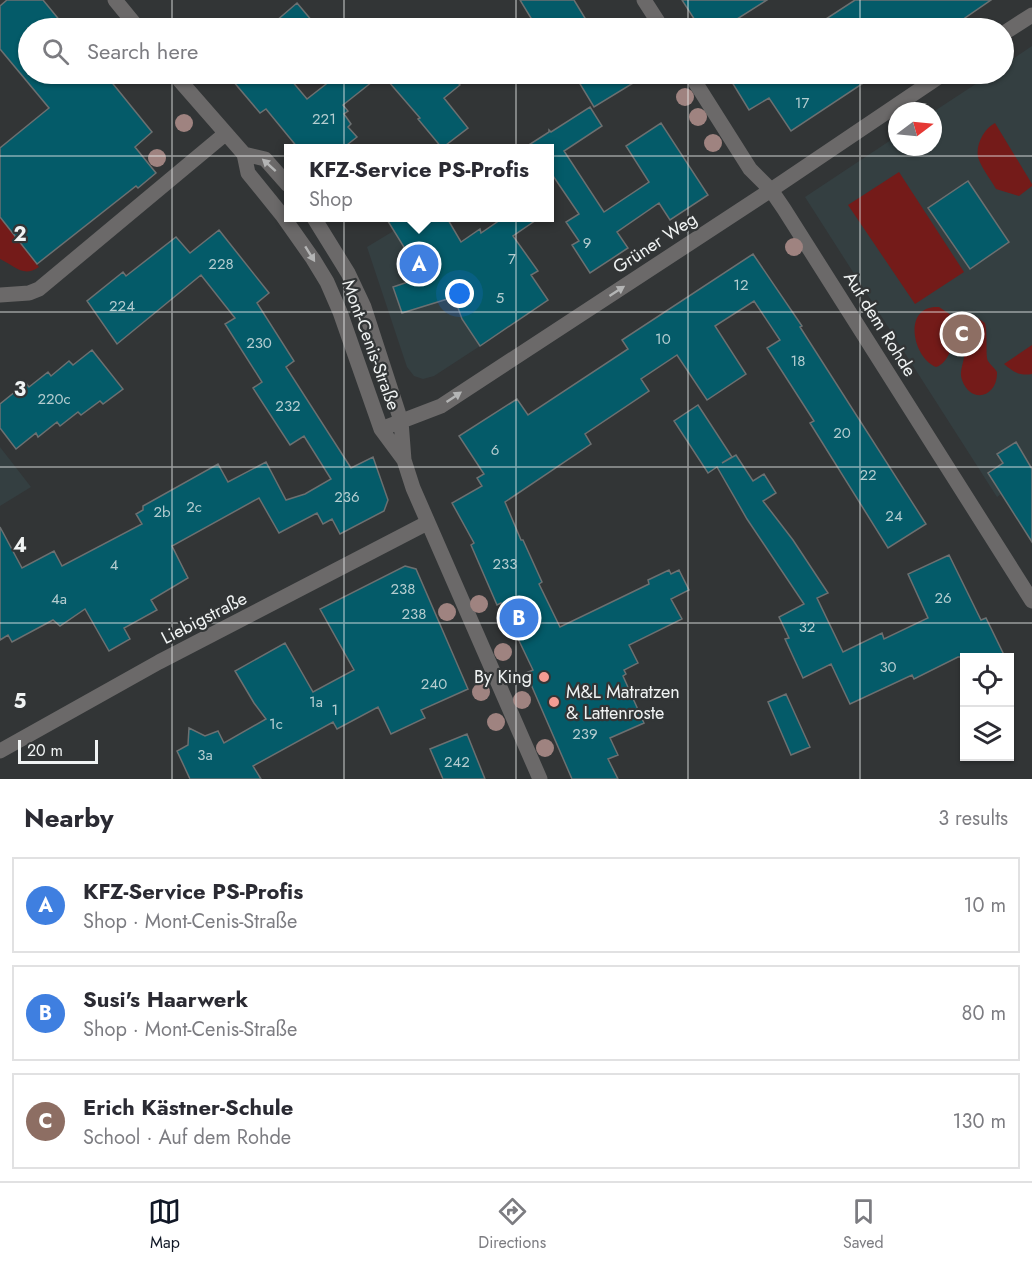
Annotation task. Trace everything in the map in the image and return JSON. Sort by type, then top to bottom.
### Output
[{"type":"street","points":[[115,0],[130,18]]},
{"type":"street","points":[[644,0],[656,18]]},
{"type":"street","points":[[1014,27],[1032,15]]},
{"type":"street","name":"Mont-Cenis-Straße","points":[[182,84],[244,154],[248,173],[284,218]]},
{"type":"street","name":"Auf dem Rohde","points":[[696,84],[750,169],[771,190],[1032,601]]},
{"type":"street","name":"Grüner Weg","points":[[381,429],[441,406],[771,190],[927,84]]},
{"type":"street","points":[[0,295],[29,293],[39,289],[225,134]]},
{"type":"street","name":"Mont-Cenis-Straße","points":[[244,154],[265,159],[284,180]]},
{"type":"street","name":"Mont-Cenis-Straße","points":[[287,222],[301,239],[327,282],[340,312],[381,429],[404,460]]},
{"type":"street","name":"Mont-Cenis-Straße","points":[[316,222],[348,273],[364,307],[401,422],[404,460],[413,488],[540,779]]},
{"type":"street","name":"Liebigstraße","points":[[0,751],[159,662],[427,523]]},
{"type":"shaded area","points":[[1032,46],[1032,471],[997,497],[805,197],[888,142],[888,156],[942,156],[942,106],[976,84],[1014,84],[1014,58]]},
{"type":"shaded area","points":[[995,123],[1032,184],[1019,196],[996,189],[979,160],[978,150],[981,139]]},
{"type":"shaded area","points":[[899,172],[964,272],[915,304],[848,205]]},
{"type":"shaded area","points":[[0,217],[39,267],[24,271],[0,259]]},
{"type":"shaded area","points":[[408,222],[429,222],[434,230],[462,319],[480,346],[434,376],[423,379],[414,376],[407,367],[367,247]]},
{"type":"shaded area","points":[[939,307],[954,317],[955,330],[950,353],[936,367],[921,353],[917,343],[915,322],[927,309]]},
{"type":"shaded area","points":[[972,314],[985,323],[987,358],[997,372],[993,387],[983,395],[971,393],[961,377],[966,318]]},
{"type":"shaded area","points":[[1032,345],[1032,374],[1017,373],[1004,364]]},
{"type":"shaded area","points":[[0,447],[31,487],[0,506]]},
{"type":"building","points":[[7,0],[43,0],[58,18],[18,18],[18,71],[0,49],[0,6]]},
{"type":"building","points":[[520,0],[574,0],[585,18],[531,18]]},
{"type":"building","points":[[682,0],[767,0],[739,18],[694,18]]},
{"type":"building","points":[[855,0],[991,0],[965,18],[827,18]]},
{"type":"building","points":[[297,3],[310,18],[280,18]]},
{"type":"building","points":[[29,84],[113,84],[152,132],[135,147],[156,173],[138,188],[136,186],[37,264],[0,217],[0,148],[49,108]]},
{"type":"building","points":[[235,84],[294,84],[307,99],[326,84],[369,84],[343,105],[348,111],[344,114],[351,124],[348,127],[357,137],[348,144],[295,144],[266,109],[260,113]]},
{"type":"building","points":[[391,84],[460,85],[444,98],[468,128],[447,144],[439,144],[418,119],[420,118]]},
{"type":"building","points":[[580,84],[632,84],[594,107]]},
{"type":"building","points":[[733,84],[862,84],[791,131],[769,98],[749,110]]},
{"type":"building","points":[[590,107],[602,126],[564,151],[604,212],[649,182],[626,146],[661,123],[708,195],[670,220],[659,203],[617,232],[628,248],[590,273],[572,245],[579,241],[566,222],[579,214],[554,177],[554,144],[530,144],[549,130],[551,132]]},
{"type":"building","points":[[968,181],[1009,242],[970,269],[928,208]]},
{"type":"building","points":[[388,222],[449,222],[461,242],[480,229],[481,233],[497,222],[533,222],[513,236],[538,271],[531,275],[548,300],[480,346],[462,319],[454,297],[402,313],[393,287],[414,280],[404,247]]},
{"type":"building","points":[[219,230],[269,293],[257,303],[294,361],[286,367],[351,468],[373,457],[388,500],[384,511],[340,534],[332,519],[323,524],[317,513],[279,533],[259,498],[172,546],[188,578],[151,600],[157,610],[124,628],[130,639],[109,651],[85,609],[60,626],[53,620],[12,642],[8,635],[0,640],[0,527],[22,568],[54,551],[62,566],[142,524],[136,514],[143,510],[143,506],[218,464],[228,482],[266,462],[286,500],[305,494],[331,479],[304,436],[290,445],[253,388],[262,382],[225,324],[235,318],[201,275],[117,344],[87,301],[123,272],[126,276],[176,237],[190,253]]},
{"type":"building","points":[[753,254],[802,326],[800,327],[926,524],[888,548],[810,423],[814,421],[767,348],[780,340],[754,301],[715,326],[746,374],[707,400],[677,355],[641,379],[649,391],[585,434],[591,444],[505,502],[542,582],[539,584],[560,627],[649,584],[648,580],[669,570],[671,574],[679,570],[689,590],[671,599],[682,619],[629,645],[638,663],[624,670],[626,674],[623,676],[644,723],[610,738],[618,755],[608,759],[618,779],[572,779],[526,673],[533,670],[501,603],[497,605],[471,545],[474,543],[452,503],[482,486],[477,478],[484,474],[459,436],[517,399],[528,415],[628,349],[622,340]]},
{"type":"building","points":[[92,350],[123,389],[103,404],[100,401],[81,415],[78,412],[60,426],[57,422],[38,437],[36,433],[16,449],[0,428],[0,404],[26,383],[29,387],[48,372],[51,376],[69,361],[73,365]]},
{"type":"building","points":[[698,405],[732,457],[722,463],[736,455],[753,481],[764,474],[776,493],[763,501],[793,540],[828,593],[817,598],[843,652],[882,633],[884,639],[928,618],[908,574],[949,555],[981,620],[986,618],[1003,653],[960,653],[960,657],[914,679],[912,675],[850,704],[831,664],[803,678],[785,639],[789,638],[779,617],[804,604],[747,519],[717,467],[708,473],[674,421]]},
{"type":"building","points":[[1016,442],[1032,469],[1032,542],[988,473],[1003,463],[997,454]]},
{"type":"building","points":[[405,566],[416,569],[468,689],[421,710],[425,718],[391,734],[378,707],[337,729],[333,722],[253,766],[261,779],[190,779],[177,751],[188,745],[189,728],[205,736],[218,731],[224,743],[266,719],[235,671],[285,643],[313,692],[354,670],[320,609]]},
{"type":"building","points":[[786,694],[810,747],[791,755],[768,702]]},
{"type":"building","points":[[467,734],[485,779],[443,779],[430,749]]},
{"type":"place","name":"KFZ-Service PS-Profis","points":[[419,264]]},
{"type":"place","name":"Erich Kästner-Schule","points":[[962,334]]},
{"type":"place","name":"Susi's Haarwerk","points":[[519,618]]},
{"type":"place","name":"By King","points":[[544,677]]},
{"type":"place","name":"M&L Matratzen & Lattenroste","points":[[554,702]]}]
